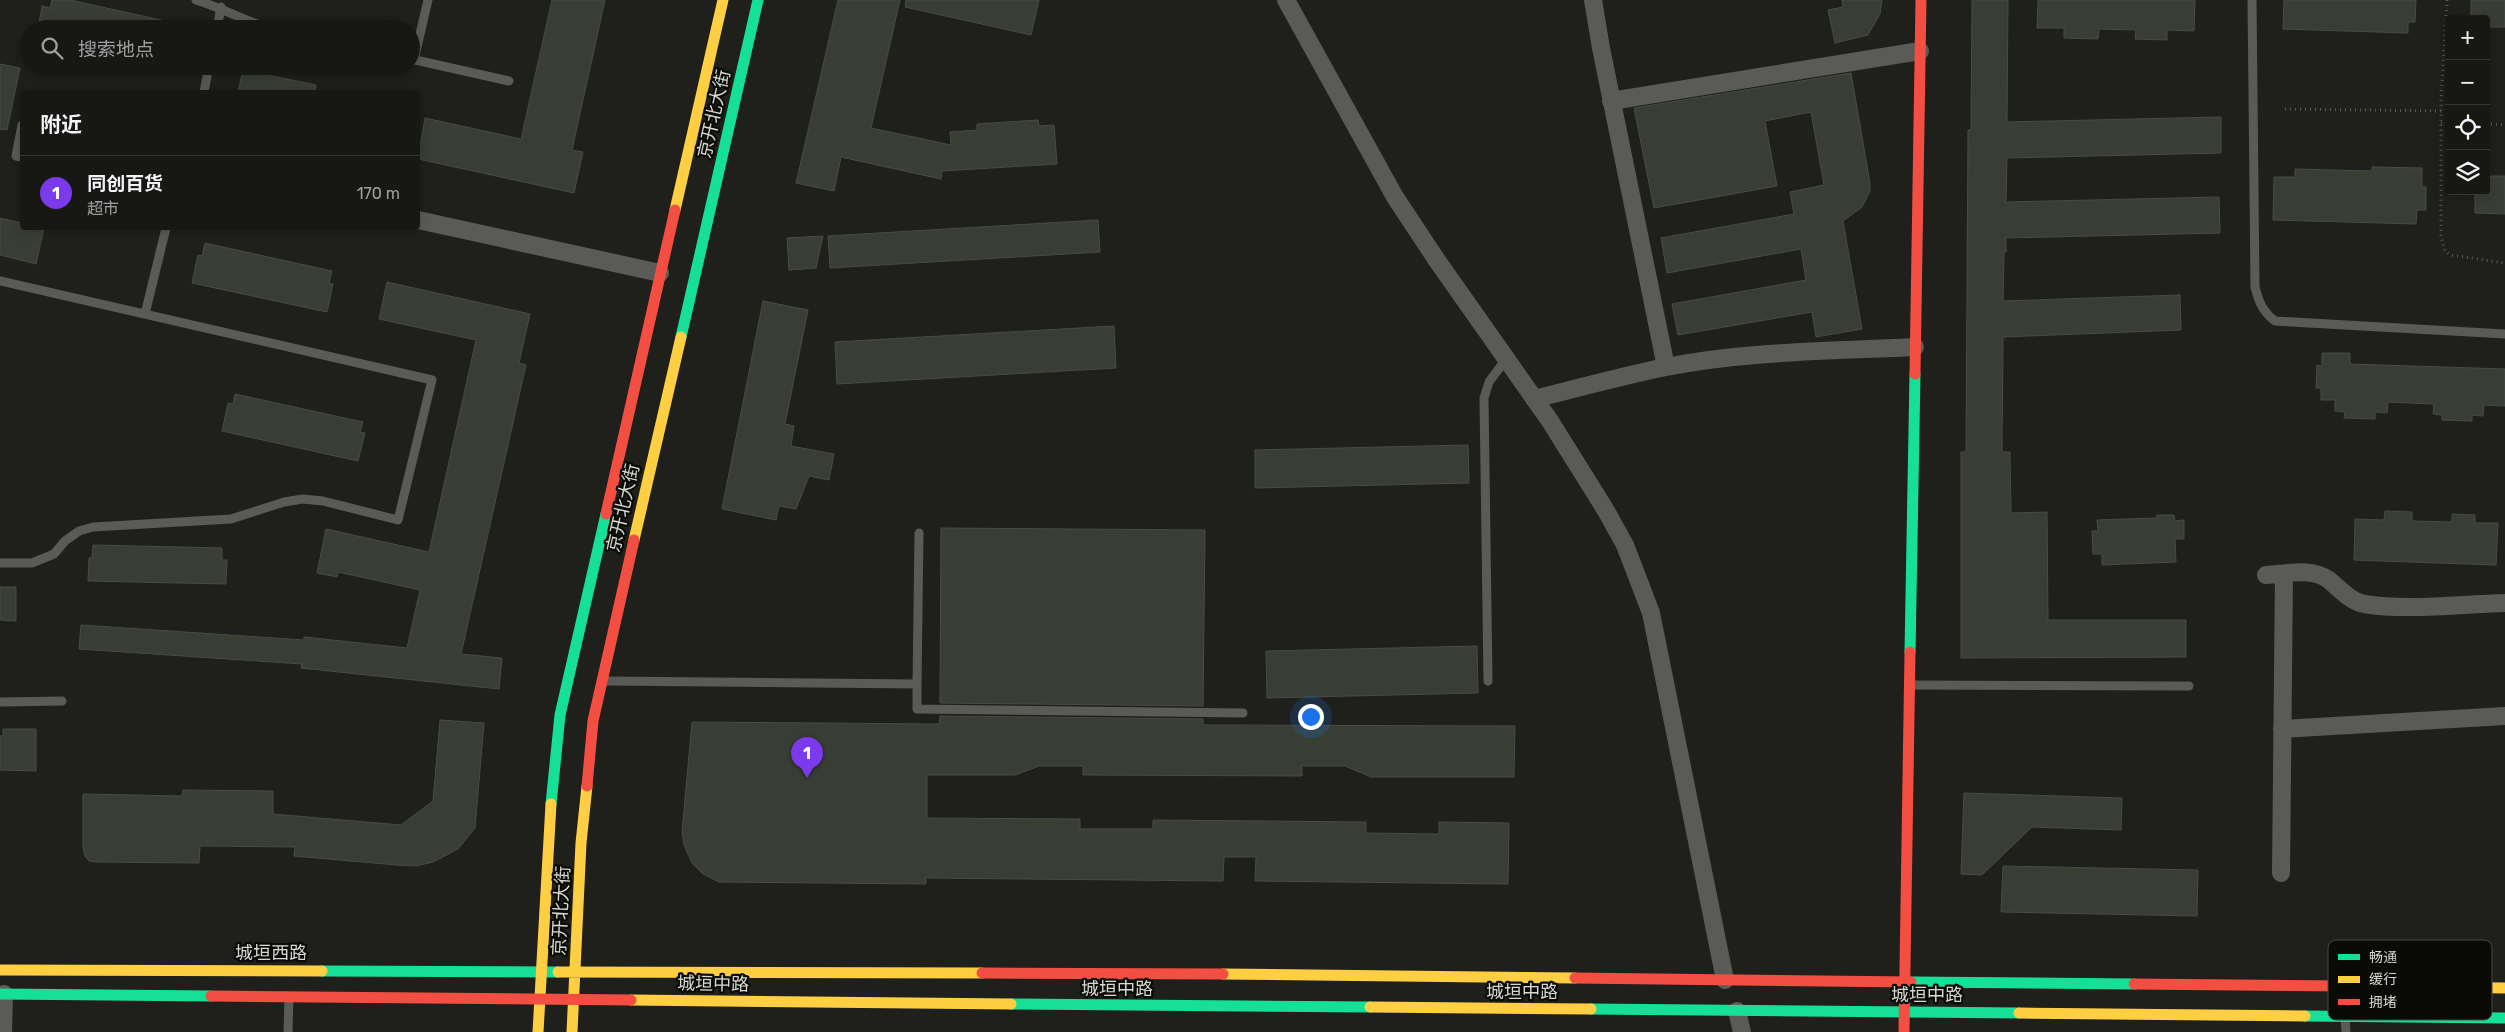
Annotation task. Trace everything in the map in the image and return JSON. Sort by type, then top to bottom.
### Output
[{"type":"main road","name":"京开北大街","points":[[538,1032],[547,841],[560,715],[723,0]]},
{"type":"main road","name":"京开北大街","points":[[572,1032],[586,788],[593,721],[758,0]]},
{"type":"main road","points":[[1904,1032],[1921,0]]},
{"type":"main road","name":"城垣西路","points":[[0,970],[541,971]]},
{"type":"main road","name":"城垣中路","points":[[541,971],[1106,973],[2328,986]]},
{"type":"main road","name":"城垣中路","points":[[2492,988],[2505,988]]},
{"type":"main road","points":[[2,994],[540,1000]]},
{"type":"main road","name":"城垣中路","points":[[540,1000],[2328,1016]]},
{"type":"main road","name":"城垣中路","points":[[2492,1018],[2505,1018]]},
{"type":"street","points":[[1286,0],[1395,197],[1534,399],[1605,509],[1625,545],[1651,613],[1725,980]]},
{"type":"street","points":[[1593,0],[1666,367]]},
{"type":"street","points":[[1612,101],[1920,51]]},
{"type":"street","points":[[420,220],[660,273]]},
{"type":"street","points":[[1534,399],[1666,367],[1785,354],[1915,347]]},
{"type":"street","points":[[2266,575],[2308,572],[2328,579],[2340,591],[2361,603],[2385,606],[2505,603]]},
{"type":"street","points":[[2281,873],[2284,574]]},
{"type":"street","points":[[2282,730],[2505,716]]},
{"type":"street","points":[[2,994],[3,1032]]},
{"type":"street","points":[[1737,1011],[1742,1032]]},
{"type":"lane","points":[[196,0],[221,7],[247,20]]},
{"type":"lane","points":[[420,32],[428,0]]},
{"type":"lane","points":[[2252,0],[2255,287],[2259,304],[2265,313],[2275,321],[2505,334]]},
{"type":"lane","points":[[219,20],[221,7]]},
{"type":"lane","points":[[420,62],[509,81]]},
{"type":"lane","points":[[204,90],[207,75]]},
{"type":"lane","points":[[20,135],[16,156],[20,157]]},
{"type":"lane","points":[[145,314],[166,230]]},
{"type":"lane","points":[[0,281],[432,380],[398,520],[323,501],[303,499],[284,502],[231,520],[93,527],[79,531],[65,541],[54,554],[32,563],[0,563]]},
{"type":"lane","points":[[1488,681],[1484,398],[1490,382],[1506,359]]},
{"type":"lane","points":[[919,532],[916,709],[1243,713]]},
{"type":"lane","points":[[601,680],[917,684]]},
{"type":"lane","points":[[1910,685],[2189,686]]},
{"type":"lane","points":[[0,702],[62,701]]},
{"type":"lane","points":[[288,997],[288,1032]]},
{"type":"path","points":[[2447,0],[2441,123],[2441,237],[2445,251],[2451,255],[2505,263]]},
{"type":"path","points":[[2286,109],[2442,111]]},
{"type":"path","points":[[2490,124],[2505,124]]},
{"type":"building","points":[[52,0],[70,0],[161,20],[40,20],[42,6],[50,8]]},
{"type":"building","points":[[552,0],[605,0],[572,150],[583,152],[574,193],[420,159],[425,118],[521,139]]},
{"type":"building","points":[[838,0],[900,0],[871,128],[951,145],[950,132],[977,130],[977,124],[1038,120],[1039,126],[1054,125],[1057,164],[942,171],[941,179],[841,157],[834,191],[796,183]]},
{"type":"building","points":[[906,0],[1039,0],[1031,35],[905,7]]},
{"type":"building","points":[[1842,0],[1882,0],[1880,14],[1868,35],[1835,43],[1828,10],[1843,7]]},
{"type":"building","points":[[1972,0],[2008,0],[2007,122],[2221,117],[2221,153],[2007,158],[2006,202],[2219,197],[2220,233],[2006,238],[2006,252],[2004,252],[2003,301],[2180,295],[2181,330],[2003,337],[2002,452],[2010,452],[2011,513],[2047,512],[2048,620],[2186,620],[2186,657],[1961,658],[1961,452],[1966,452],[1968,130],[1971,130]]},
{"type":"building","points":[[2038,0],[2195,0],[2194,31],[2167,30],[2167,40],[2135,39],[2136,30],[2099,29],[2098,39],[2064,38],[2064,28],[2037,28]]},
{"type":"building","points":[[2284,0],[2416,0],[2415,22],[2408,22],[2408,33],[2283,29]]},
{"type":"building","points":[[2471,0],[2505,0],[2505,27],[2490,27],[2490,15],[2471,15]]},
{"type":"building","points":[[0,64],[20,68],[7,130],[0,129]]},
{"type":"building","points":[[1851,73],[1870,191],[1862,207],[1843,221],[1862,329],[1816,337],[1812,312],[1678,335],[1672,304],[1806,280],[1801,249],[1667,273],[1661,238],[1794,214],[1790,192],[1824,185],[1811,112],[1765,121],[1777,186],[1654,208],[1634,108]]},
{"type":"building","points":[[242,75],[267,75],[316,85],[315,90],[238,90]]},
{"type":"building","points":[[2372,167],[2422,168],[2422,187],[2426,187],[2426,210],[2417,210],[2416,224],[2273,220],[2274,177],[2295,177],[2295,169],[2372,171]]},
{"type":"building","points":[[2490,176],[2505,176],[2505,214],[2475,213],[2475,195],[2490,195]]},
{"type":"building","points":[[0,218],[20,223],[20,230],[44,230],[36,264],[0,255]]},
{"type":"building","points":[[1098,220],[1100,252],[830,268],[828,236]]},
{"type":"building","points":[[823,236],[816,268],[789,270],[787,238]]},
{"type":"building","points":[[205,243],[332,271],[329,283],[333,284],[327,312],[192,283],[198,255],[202,256]]},
{"type":"building","points":[[387,282],[530,314],[519,363],[526,365],[461,654],[502,658],[499,689],[301,668],[302,664],[79,649],[81,625],[304,640],[304,637],[407,648],[420,590],[338,572],[337,577],[317,573],[326,529],[429,552],[476,340],[379,319]]},
{"type":"building","points":[[763,301],[808,310],[785,424],[794,426],[791,446],[834,454],[829,480],[809,476],[796,509],[779,506],[776,520],[722,509]]},
{"type":"building","points":[[1114,326],[1116,368],[837,384],[835,342]]},
{"type":"building","points":[[2322,353],[2350,353],[2350,364],[2505,369],[2505,406],[2484,405],[2483,416],[2472,415],[2472,421],[2442,420],[2442,415],[2433,414],[2434,404],[2388,402],[2387,413],[2375,412],[2375,419],[2344,418],[2345,412],[2335,411],[2335,400],[2321,400],[2321,388],[2316,388],[2317,365],[2322,366]]},
{"type":"building","points":[[235,394],[363,422],[360,432],[365,433],[358,461],[222,431],[228,403],[233,404]]},
{"type":"building","points":[[1468,445],[1469,483],[1255,488],[1255,450]]},
{"type":"building","points":[[2385,511],[2412,512],[2412,521],[2452,522],[2452,514],[2475,515],[2475,523],[2498,523],[2496,565],[2354,560],[2355,519],[2384,520]]},
{"type":"building","points":[[2157,515],[2174,515],[2175,521],[2184,520],[2184,539],[2175,539],[2176,562],[2102,565],[2102,554],[2093,554],[2092,531],[2098,531],[2097,520],[2157,518]]},
{"type":"building","points":[[941,528],[1205,530],[1203,706],[940,703]]},
{"type":"building","points":[[93,545],[222,548],[222,560],[227,560],[226,584],[88,581],[89,558],[92,558]]},
{"type":"building","points":[[0,587],[16,587],[16,621],[0,620]]},
{"type":"building","points":[[1477,646],[1478,693],[1267,698],[1266,651]]},
{"type":"building","points":[[940,716],[1203,719],[1203,725],[1515,726],[1514,777],[1371,777],[1345,766],[1302,766],[1302,776],[1083,775],[1083,766],[1039,766],[1015,775],[927,775],[927,818],[1080,819],[1080,829],[1153,829],[1153,820],[1366,822],[1366,833],[1439,834],[1439,822],[1509,823],[1508,884],[1255,881],[1256,857],[1224,857],[1223,881],[926,878],[926,884],[719,882],[703,874],[692,863],[684,845],[682,832],[692,722],[939,724]]},
{"type":"building","points":[[440,720],[484,723],[475,828],[458,849],[433,862],[416,866],[294,856],[295,847],[200,846],[199,863],[95,862],[89,861],[85,856],[83,847],[83,794],[182,796],[183,790],[273,791],[273,814],[401,825],[433,801]]},
{"type":"building","points":[[3,729],[36,729],[36,771],[0,770],[0,736],[3,736]]},
{"type":"building","points":[[1964,793],[2122,798],[2121,830],[2032,827],[1982,875],[1961,874]]},
{"type":"building","points":[[2003,866],[2198,870],[2197,916],[2001,912]]},
{"type":"traffic: fast","points":[[681,337],[758,0]]},
{"type":"traffic: fast","points":[[1910,652],[1915,374]]},
{"type":"traffic: fast","points":[[551,804],[560,715],[606,514]]},
{"type":"traffic: fast","points":[[322,971],[558,972]]},
{"type":"traffic: fast","points":[[1911,982],[2134,984]]},
{"type":"traffic: fast","points":[[0,994],[211,996]]},
{"type":"traffic: fast","points":[[1011,1004],[1370,1007]]},
{"type":"traffic: fast","points":[[1591,1009],[2019,1013]]},
{"type":"traffic: fast","points":[[2305,1016],[2328,1016]]},
{"type":"traffic: fast","points":[[2492,1018],[2505,1018]]},
{"type":"traffic: slow","points":[[675,210],[723,0]]},
{"type":"traffic: slow","points":[[634,540],[681,337]]},
{"type":"traffic: slow","points":[[572,1032],[581,843],[587,786]]},
{"type":"traffic: slow","points":[[538,1032],[551,804]]},
{"type":"traffic: slow","points":[[0,970],[322,971]]},
{"type":"traffic: slow","points":[[558,972],[982,973]]},
{"type":"traffic: slow","points":[[1223,974],[1575,978]]},
{"type":"traffic: slow","points":[[2492,988],[2505,988]]},
{"type":"traffic: slow","points":[[631,1000],[1011,1004]]},
{"type":"traffic: slow","points":[[1370,1007],[1591,1009]]},
{"type":"traffic: slow","points":[[2019,1013],[2305,1016]]},
{"type":"traffic: jam","points":[[1915,374],[1921,0]]},
{"type":"traffic: jam","points":[[606,514],[675,210]]},
{"type":"traffic: jam","points":[[587,786],[593,721],[634,540]]},
{"type":"traffic: jam","points":[[1904,1032],[1910,652]]},
{"type":"traffic: jam","points":[[982,973],[1223,974]]},
{"type":"traffic: jam","points":[[1575,978],[1911,982]]},
{"type":"traffic: jam","points":[[2134,984],[2328,986]]},
{"type":"traffic: jam","points":[[211,996],[631,1000]]},
{"type":"place","name":"同创百货","points":[[807,778]]}]
